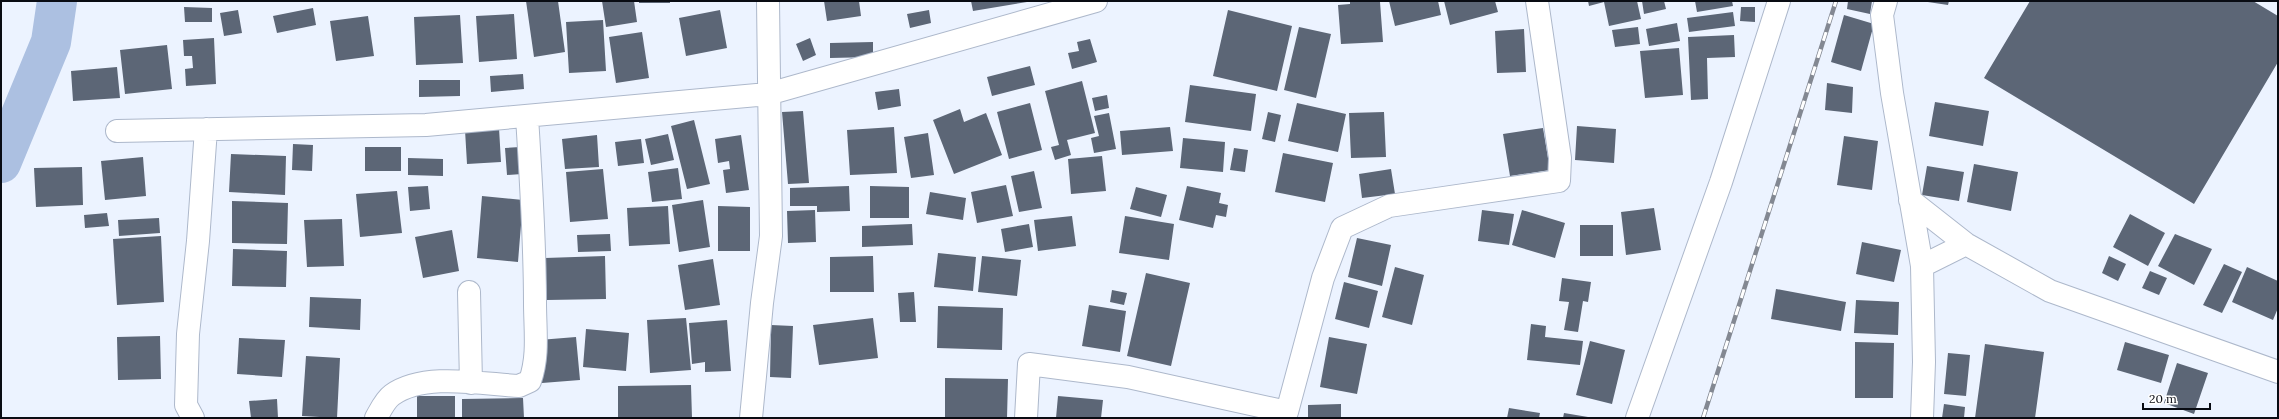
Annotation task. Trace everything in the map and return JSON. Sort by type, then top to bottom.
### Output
[{"type":"street","points":[[751,418],[762,303],[771,236],[768,1]]},
{"type":"street","points":[[117,131],[426,125],[768,94],[1096,1]]},
{"type":"street","points":[[1026,418],[1029,364],[1128,377],[1287,415],[1323,278],[1342,228],[1389,206],[1559,181],[1560,158],[1537,1]]},
{"type":"street","points":[[1637,418],[1721,182],[1779,1]]},
{"type":"street","points":[[1886,1],[1882,15],[1910,200],[1922,266],[1924,362],[1922,418]]},
{"type":"street","points":[[376,418],[390,396],[405,388],[436,381],[519,386],[530,381],[536,366],[535,243],[527,117]]},
{"type":"street","points":[[193,418],[186,405],[188,334],[198,241],[206,129]]},
{"type":"street","points":[[1910,200],[1966,244],[2050,291],[2278,372]]},
{"type":"street","points":[[1922,266],[1966,244]]},
{"type":"street","points":[[470,292],[470,383]]},
{"type":"building","points":[[526,1],[558,1],[565,52],[534,57]]},
{"type":"building","points":[[602,1],[634,1],[637,22],[606,27]]},
{"type":"building","points":[[639,1],[670,1],[670,3],[639,3]]},
{"type":"building","points":[[824,1],[859,1],[861,16],[827,21]]},
{"type":"building","points":[[971,1],[1026,1],[1027,2],[973,11]]},
{"type":"building","points":[[1350,1],[1380,2],[1383,42],[1341,44],[1338,5],[1350,4]]},
{"type":"building","points":[[1389,1],[1438,1],[1441,15],[1395,26]]},
{"type":"building","points":[[1444,1],[1495,1],[1498,12],[1450,25]]},
{"type":"building","points":[[1588,1],[1637,1],[1641,19],[1609,26],[1604,2],[1589,6]]},
{"type":"building","points":[[1642,1],[1664,1],[1666,9],[1644,14]]},
{"type":"building","points":[[1695,1],[1732,1],[1733,6],[1697,12]]},
{"type":"building","points":[[1848,1],[1872,1],[1870,14],[1847,9]]},
{"type":"building","points":[[1921,1],[1949,1],[1948,5]]},
{"type":"building","points":[[2030,1],[2253,1],[2278,16],[2278,62],[2194,204],[1984,78]]},
{"type":"building","points":[[184,7],[212,8],[212,22],[185,22]]},
{"type":"building","points":[[1741,7],[1755,7],[1755,22],[1740,21]]},
{"type":"building","points":[[313,8],[316,25],[277,33],[273,16]]},
{"type":"building","points":[[238,10],[242,33],[224,36],[220,13]]},
{"type":"building","points":[[720,10],[727,48],[686,56],[679,18]]},
{"type":"building","points":[[929,10],[931,23],[910,28],[907,14]]},
{"type":"building","points":[[1228,10],[1292,26],[1277,91],[1213,76]]},
{"type":"building","points":[[1733,12],[1735,26],[1689,32],[1687,18]]},
{"type":"building","points":[[514,14],[517,59],[479,62],[476,16]]},
{"type":"building","points":[[460,15],[463,63],[416,65],[414,17]]},
{"type":"building","points":[[1844,15],[1874,24],[1861,71],[1831,62]]},
{"type":"building","points":[[368,16],[374,56],[336,61],[330,21]]},
{"type":"building","points":[[603,20],[606,71],[569,73],[566,22]]},
{"type":"building","points":[[1677,23],[1680,41],[1649,46],[1646,29]]},
{"type":"building","points":[[1299,27],[1331,34],[1316,98],[1284,90]]},
{"type":"building","points":[[1638,27],[1640,44],[1615,47],[1612,30]]},
{"type":"building","points":[[1524,29],[1526,72],[1497,73],[1495,31]]},
{"type":"building","points":[[642,32],[649,78],[616,83],[609,37]]},
{"type":"building","points":[[1734,35],[1735,57],[1707,58],[1708,99],[1691,100],[1688,37]]},
{"type":"building","points":[[214,38],[216,84],[186,86],[185,69],[193,68],[192,56],[184,56],[183,40]]},
{"type":"building","points":[[810,38],[816,55],[803,61],[796,44]]},
{"type":"building","points":[[1090,39],[1097,62],[1072,69],[1068,53],[1079,51],[1077,42]]},
{"type":"building","points":[[873,42],[873,57],[830,58],[830,43]]},
{"type":"building","points":[[167,45],[172,89],[125,94],[120,50]]},
{"type":"building","points":[[1679,48],[1683,95],[1645,98],[1640,51]]},
{"type":"building","points":[[1030,66],[1035,85],[992,96],[987,77]]},
{"type":"building","points":[[117,67],[120,98],[73,101],[71,71]]},
{"type":"building","points":[[523,74],[524,89],[491,92],[490,76]]},
{"type":"building","points":[[419,80],[460,80],[460,96],[419,97]]},
{"type":"building","points":[[1082,81],[1095,133],[1067,140],[1071,155],[1055,160],[1051,147],[1059,145],[1045,91]]},
{"type":"building","points":[[1827,83],[1853,87],[1852,113],[1825,110]]},
{"type":"building","points":[[1190,85],[1256,94],[1251,131],[1185,122]]},
{"type":"building","points":[[899,89],[901,106],[878,110],[875,92]]},
{"type":"building","points":[[1107,95],[1109,108],[1095,111],[1092,98]]},
{"type":"building","points":[[1935,102],[1989,111],[1983,146],[1929,136]]},
{"type":"building","points":[[1030,103],[1042,150],[1009,159],[997,112]]},
{"type":"building","points":[[1297,103],[1346,114],[1338,152],[1288,141]]},
{"type":"building","points":[[960,109],[964,122],[986,113],[1002,155],[954,174],[933,120]]},
{"type":"building","points":[[803,111],[809,183],[788,184],[782,112]]},
{"type":"building","points":[[1268,112],[1281,115],[1275,142],[1262,139]]},
{"type":"building","points":[[1384,112],[1386,157],[1351,158],[1349,113]]},
{"type":"building","points":[[1109,113],[1116,149],[1094,153],[1091,138],[1099,136],[1094,116]]},
{"type":"building","points":[[694,120],[710,184],[687,189],[671,126]]},
{"type":"building","points":[[1577,126],[1616,129],[1614,163],[1575,160]]},
{"type":"building","points":[[894,127],[897,173],[850,175],[847,130]]},
{"type":"building","points":[[1170,127],[1173,151],[1122,155],[1120,131]]},
{"type":"building","points":[[499,128],[501,162],[467,164],[465,130]]},
{"type":"building","points":[[1543,128],[1550,170],[1510,176],[1503,134]]},
{"type":"building","points":[[928,133],[934,175],[911,178],[904,137]]},
{"type":"building","points":[[668,134],[674,160],[651,165],[645,139]]},
{"type":"building","points":[[597,135],[599,167],[565,169],[562,139]]},
{"type":"building","points":[[741,135],[749,190],[726,193],[723,170],[730,169],[729,161],[718,163],[715,139]]},
{"type":"building","points":[[1844,136],[1878,141],[1872,190],[1837,185]]},
{"type":"building","points":[[1183,138],[1225,142],[1223,172],[1180,168]]},
{"type":"building","points":[[641,139],[644,163],[618,166],[615,142]]},
{"type":"building","points":[[293,144],[313,145],[312,171],[292,170]]},
{"type":"building","points":[[365,147],[401,147],[401,171],[365,171]]},
{"type":"building","points":[[520,147],[522,174],[507,175],[505,148]]},
{"type":"building","points":[[1234,148],[1248,150],[1245,172],[1230,170]]},
{"type":"building","points":[[1283,153],[1333,163],[1325,202],[1275,192]]},
{"type":"building","points":[[231,154],[286,156],[285,195],[229,192]]},
{"type":"building","points":[[1102,156],[1106,191],[1071,194],[1068,159]]},
{"type":"building","points":[[143,157],[146,196],[105,200],[101,161]]},
{"type":"building","points":[[408,158],[443,159],[443,176],[408,175]]},
{"type":"building","points":[[1974,164],[2018,172],[2011,211],[1967,202]]},
{"type":"building","points":[[1927,166],[1964,172],[1959,201],[1922,195]]},
{"type":"building","points":[[82,167],[83,205],[36,207],[34,168]]},
{"type":"building","points":[[678,168],[682,199],[652,202],[648,172]]},
{"type":"building","points":[[603,169],[608,219],[570,222],[566,172]]},
{"type":"building","points":[[1391,169],[1395,194],[1362,198],[1359,174]]},
{"type":"building","points":[[1034,171],[1042,208],[1019,212],[1011,176]]},
{"type":"building","points":[[1006,185],[1013,216],[977,223],[971,192]]},
{"type":"building","points":[[428,186],[430,209],[410,211],[408,187]]},
{"type":"building","points":[[849,186],[850,211],[817,212],[817,206],[790,206],[790,188]]},
{"type":"building","points":[[870,186],[909,187],[909,218],[870,218]]},
{"type":"building","points":[[1187,186],[1221,193],[1219,203],[1228,205],[1226,217],[1216,215],[1213,228],[1179,220]]},
{"type":"building","points":[[1136,187],[1167,195],[1161,217],[1130,209]]},
{"type":"building","points":[[397,191],[402,233],[360,237],[356,194]]},
{"type":"building","points":[[930,192],[966,198],[963,220],[926,214]]},
{"type":"building","points":[[482,196],[523,200],[518,262],[477,258]]},
{"type":"building","points":[[703,200],[710,247],[679,252],[672,205]]},
{"type":"building","points":[[232,201],[288,203],[287,244],[232,243]]},
{"type":"building","points":[[668,206],[670,244],[629,246],[627,208]]},
{"type":"building","points":[[718,206],[750,207],[750,251],[718,251]]},
{"type":"building","points":[[1654,208],[1661,250],[1626,255],[1621,212]]},
{"type":"building","points":[[815,210],[816,242],[788,243],[787,211]]},
{"type":"building","points":[[1482,210],[1514,214],[1509,245],[1478,241]]},
{"type":"building","points":[[1522,210],[1565,223],[1555,258],[1512,245]]},
{"type":"building","points":[[107,213],[109,226],[85,228],[84,215]]},
{"type":"building","points":[[2130,214],[2165,233],[2148,266],[2113,247]]},
{"type":"building","points":[[1072,216],[1076,246],[1038,251],[1034,220]]},
{"type":"building","points":[[1125,216],[1174,224],[1169,260],[1119,253]]},
{"type":"building","points":[[159,218],[160,233],[119,236],[118,220]]},
{"type":"building","points":[[342,219],[344,266],[307,267],[304,220]]},
{"type":"building","points":[[912,224],[913,245],[862,247],[862,226]]},
{"type":"building","points":[[1029,224],[1033,247],[1005,252],[1001,229]]},
{"type":"building","points":[[1580,225],[1613,225],[1613,256],[1580,256]]},
{"type":"building","points":[[452,230],[459,271],[423,278],[415,237]]},
{"type":"building","points":[[610,234],[611,251],[578,252],[577,235]]},
{"type":"building","points":[[2175,234],[2212,249],[2194,285],[2158,266]]},
{"type":"building","points":[[161,236],[164,302],[117,305],[113,239]]},
{"type":"building","points":[[1357,238],[1391,245],[1382,286],[1348,277]]},
{"type":"building","points":[[1862,242],[1901,250],[1894,282],[1856,274]]},
{"type":"building","points":[[233,249],[287,251],[286,287],[232,286]]},
{"type":"building","points":[[938,253],[976,257],[973,291],[934,287]]},
{"type":"building","points":[[605,256],[606,299],[547,300],[545,258]]},
{"type":"building","points":[[873,256],[874,292],[830,292],[830,257]]},
{"type":"building","points":[[982,256],[1021,260],[1017,296],[978,292]]},
{"type":"building","points":[[2109,256],[2126,264],[2118,281],[2102,273]]},
{"type":"building","points":[[713,259],[720,305],[685,310],[678,265]]},
{"type":"building","points":[[2224,264],[2242,272],[2222,313],[2203,305]]},
{"type":"building","points":[[1395,267],[1424,275],[1412,325],[1382,317]]},
{"type":"building","points":[[2247,267],[2278,281],[2278,308],[2273,320],[2232,302]]},
{"type":"building","points":[[2150,271],[2167,278],[2159,295],[2142,288]]},
{"type":"building","points":[[1146,273],[1190,283],[1171,366],[1127,356]]},
{"type":"building","points":[[1562,278],[1591,282],[1588,302],[1583,301],[1578,332],[1564,330],[1569,302],[1559,301]]},
{"type":"building","points":[[1344,282],[1378,291],[1369,328],[1335,319]]},
{"type":"building","points":[[1776,289],[1846,302],[1841,331],[1771,319]]},
{"type":"building","points":[[1112,290],[1127,293],[1124,305],[1110,302]]},
{"type":"building","points":[[914,292],[916,322],[900,322],[898,293]]},
{"type":"building","points":[[310,297],[361,299],[360,330],[309,327]]},
{"type":"building","points":[[1856,300],[1899,302],[1898,335],[1854,333]]},
{"type":"building","points":[[1089,305],[1126,311],[1120,352],[1082,346]]},
{"type":"building","points":[[938,306],[1003,308],[1002,350],[937,348]]},
{"type":"building","points":[[686,318],[691,370],[650,373],[647,320]]},
{"type":"building","points":[[873,318],[878,358],[819,365],[813,325]]},
{"type":"building","points":[[727,320],[731,371],[705,372],[705,362],[692,364],[689,323]]},
{"type":"building","points":[[1531,324],[1546,326],[1545,337],[1583,341],[1580,365],[1527,360]]},
{"type":"building","points":[[771,325],[793,326],[791,378],[770,377]]},
{"type":"building","points":[[586,329],[629,333],[626,371],[583,367]]},
{"type":"building","points":[[160,336],[161,379],[118,380],[117,337]]},
{"type":"building","points":[[576,337],[580,380],[542,383],[539,340]]},
{"type":"building","points":[[1329,337],[1367,344],[1357,394],[1320,387]]},
{"type":"building","points":[[239,338],[285,340],[282,377],[237,374]]},
{"type":"building","points":[[1590,341],[1625,350],[1612,404],[1576,395]]},
{"type":"building","points":[[1855,342],[1894,343],[1893,398],[1855,398]]},
{"type":"building","points":[[2125,342],[2169,355],[2161,383],[2117,370]]},
{"type":"building","points":[[1985,344],[2044,352],[2035,418],[1975,418]]},
{"type":"building","points":[[1948,353],[1970,355],[1966,396],[1944,394]]},
{"type":"building","points":[[306,356],[340,358],[337,418],[302,416]]},
{"type":"building","points":[[2177,363],[2208,373],[2194,414],[2164,403]]},
{"type":"building","points":[[945,378],[1008,379],[1007,418],[945,418]]},
{"type":"building","points":[[691,385],[692,418],[618,418],[618,386]]},
{"type":"building","points":[[417,396],[455,396],[455,418],[417,418]]},
{"type":"building","points":[[1058,396],[1103,400],[1101,418],[1056,418]]},
{"type":"building","points":[[523,398],[524,418],[462,418],[462,399]]},
{"type":"building","points":[[277,399],[278,418],[251,418],[249,401]]},
{"type":"building","points":[[1341,404],[1341,418],[1308,418],[1308,405]]},
{"type":"building","points":[[1944,404],[1965,407],[1964,418],[1942,418]]},
{"type":"building","points":[[1509,408],[1540,413],[1539,418],[1507,418]]},
{"type":"building","points":[[1564,413],[1588,417],[1588,418],[1563,418]]},
{"type":"waterway","points":[[1,163],[51,42],[57,1]]},
{"type":"railway","points":[[1703,418],[1836,1]]}]
